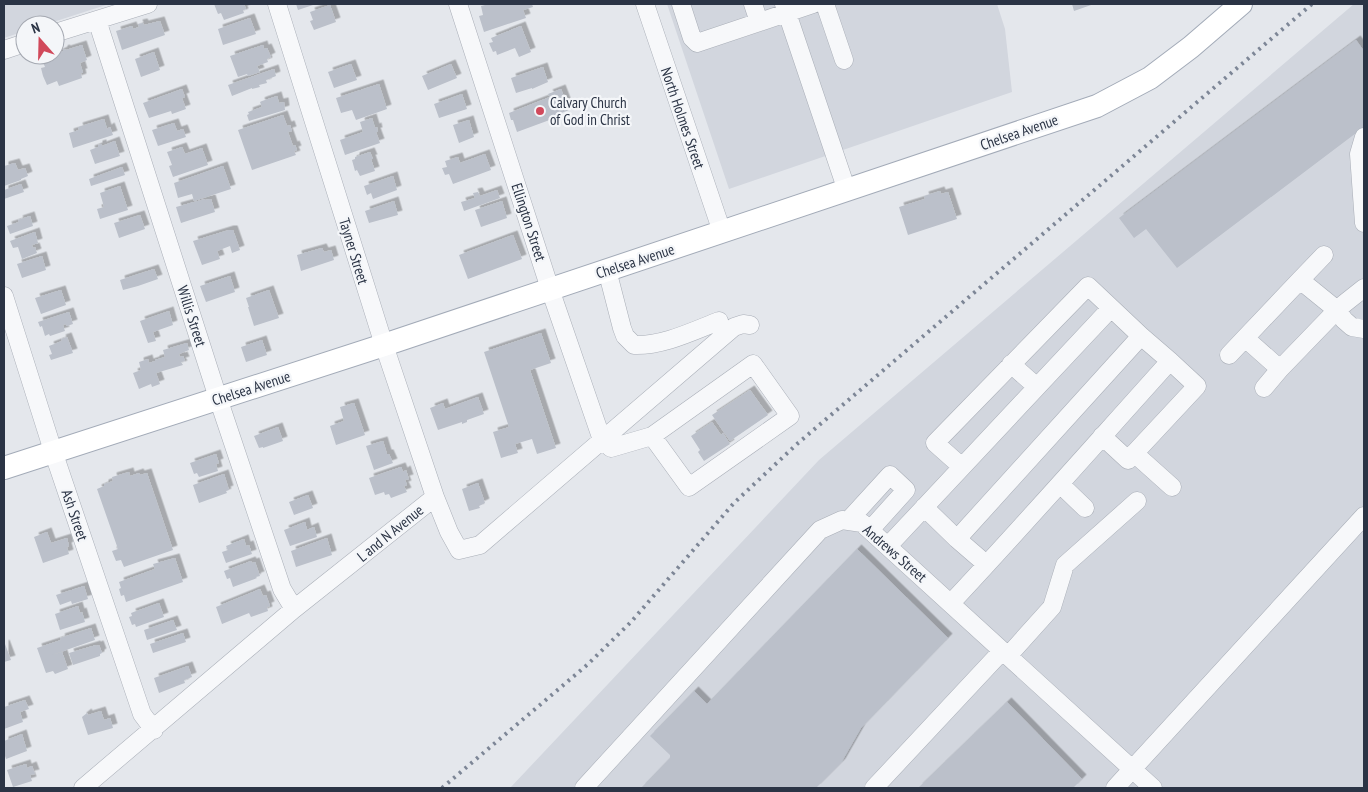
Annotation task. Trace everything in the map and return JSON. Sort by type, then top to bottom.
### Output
[{"type":"main road","name":"Chelsea Avenue","points":[[4,468],[384,345],[1097,106],[1150,78],[1191,47],[1241,4]]},
{"type":"street","points":[[65,31],[148,4]]},
{"type":"street","name":"Tayner Street","points":[[277,4],[384,345],[435,497]]},
{"type":"street","name":"Ellington Street","points":[[458,4],[550,289],[602,440]]},
{"type":"street","name":"North Holmes Street","points":[[644,4],[722,232]]},
{"type":"street","points":[[681,4],[692,38],[697,43],[760,22],[786,8],[813,4]]},
{"type":"street","points":[[754,4],[760,22]]},
{"type":"street","points":[[826,4],[844,60]]},
{"type":"street","points":[[786,8],[846,191]]},
{"type":"street","name":"Willis Street","points":[[97,20],[218,398],[282,589],[294,609]]},
{"type":"street","points":[[1364,137],[1359,154],[1364,223]]},
{"type":"street","points":[[1229,355],[1324,255]]},
{"type":"street","points":[[607,270],[622,328],[625,336],[634,345],[644,345],[673,338],[719,320]]},
{"type":"street","points":[[1300,280],[1337,310],[1352,327],[1364,329]]},
{"type":"street","points":[[962,467],[935,443],[1088,286],[1197,386],[1128,460],[1102,436]]},
{"type":"street","points":[[1264,388],[1344,303],[1364,288]]},
{"type":"street","name":"Ash Street","points":[[4,296],[53,452],[142,714],[154,730]]},
{"type":"street","points":[[888,546],[1111,308]]},
{"type":"street","name":"L and N Avenue","points":[[83,788],[154,730],[294,609],[435,497],[449,532],[459,550],[480,544],[734,327],[743,324],[750,325]]},
{"type":"street","points":[[957,538],[1141,336]]},
{"type":"street","points":[[1245,338],[1280,370]]},
{"type":"street","points":[[951,603],[1170,361]]},
{"type":"street","points":[[602,440],[611,448],[652,436],[753,364],[790,416],[689,487],[652,436]]},
{"type":"street","points":[[1011,364],[1037,387]]},
{"type":"street","points":[[1134,453],[1172,487]]},
{"type":"street","points":[[848,521],[890,475],[906,490],[870,530]]},
{"type":"street","points":[[1060,484],[1085,508]]},
{"type":"street","points":[[874,788],[1052,607],[1065,565],[1137,501]]},
{"type":"street","points":[[924,508],[986,564]]},
{"type":"street","points":[[1115,788],[1364,516]]},
{"type":"street","name":"Andrews Street","points":[[584,788],[820,530],[842,520],[862,523],[1153,788]]},
{"type":"shaded area","points":[[4,4],[109,4],[65,18],[65,15],[15,15],[15,34],[4,38]]},
{"type":"shaded area","points":[[667,4],[997,4],[1005,29],[1012,92],[729,189]]},
{"type":"shaded area","points":[[1354,4],[1364,4],[1364,788],[510,788],[819,460]]},
{"type":"building","points":[[214,4],[244,4],[246,9],[243,10],[244,13],[224,20],[221,13],[218,14]]},
{"type":"building","points":[[296,4],[316,4],[298,10]]},
{"type":"building","points":[[489,4],[532,4],[533,7],[523,10],[526,18],[484,32],[479,16],[483,15],[481,6]]},
{"type":"building","points":[[1072,4],[1094,4],[1074,11]]},
{"type":"building","points":[[330,5],[336,22],[314,30],[310,21],[313,20],[310,12]]},
{"type":"building","points":[[250,18],[256,34],[223,45],[218,29]]},
{"type":"building","points":[[160,21],[165,35],[122,50],[116,31],[132,26],[133,29],[139,27],[138,24],[143,23],[144,25]]},
{"type":"building","points":[[521,26],[531,52],[519,57],[515,48],[497,55],[496,51],[493,52],[489,43],[493,42],[491,38]]},
{"type":"building","points":[[1356,40],[1364,51],[1364,127],[1177,268],[1146,229],[1134,238],[1119,218]]},
{"type":"building","points":[[82,45],[87,60],[80,63],[83,73],[81,73],[82,78],[59,86],[57,81],[47,85],[41,68],[45,67],[44,65],[65,65],[66,50]]},
{"type":"building","points":[[263,45],[264,49],[267,48],[271,57],[267,59],[268,62],[257,66],[260,72],[238,77],[230,56]]},
{"type":"building","points":[[154,52],[160,70],[141,77],[135,59]]},
{"type":"building","points":[[351,64],[357,80],[334,88],[328,72]]},
{"type":"building","points":[[451,64],[457,78],[428,90],[422,76]]},
{"type":"building","points":[[543,67],[548,82],[516,93],[511,78]]},
{"type":"building","points":[[274,69],[276,76],[266,80],[267,83],[232,96],[228,85]]},
{"type":"building","points":[[379,84],[387,109],[356,120],[352,110],[341,113],[336,98]]},
{"type":"building","points":[[182,89],[185,97],[182,98],[186,109],[172,114],[171,111],[149,118],[143,103]]},
{"type":"building","name":"Calvary Church of God in Christ","points":[[561,89],[569,110],[556,115],[557,117],[555,118],[517,132],[509,113],[550,97],[548,94]]},
{"type":"building","points":[[462,94],[467,109],[439,118],[434,104]]},
{"type":"building","points":[[277,96],[279,103],[284,102],[285,110],[249,121],[248,112],[262,107],[260,102]]},
{"type":"building","points":[[283,115],[287,126],[290,125],[292,131],[288,132],[293,146],[295,145],[297,150],[294,151],[296,155],[252,170],[238,130]]},
{"type":"building","points":[[372,118],[375,128],[377,127],[378,132],[376,132],[380,143],[345,155],[340,140],[363,132],[360,122]]},
{"type":"building","points":[[104,119],[107,129],[110,127],[113,135],[73,148],[69,133],[79,130],[78,127]]},
{"type":"building","points":[[469,120],[474,137],[459,143],[453,125]]},
{"type":"building","points":[[174,123],[177,131],[183,129],[186,137],[158,146],[152,130]]},
{"type":"building","points":[[115,141],[120,156],[95,164],[90,150],[98,147],[98,145],[102,144],[102,146]]},
{"type":"building","points":[[182,147],[185,154],[202,148],[208,165],[173,177],[169,166],[172,165],[167,152]]},
{"type":"building","points":[[370,152],[375,171],[360,176],[357,170],[355,171],[352,160],[355,157]]},
{"type":"building","points":[[485,154],[491,170],[453,184],[449,174],[445,175],[442,168],[447,167],[445,161],[458,157],[460,163]]},
{"type":"building","points":[[15,163],[18,170],[25,168],[28,176],[4,186],[4,166]]},
{"type":"building","points":[[223,166],[231,189],[194,201],[192,194],[178,198],[174,183]]},
{"type":"building","points":[[122,167],[125,175],[91,186],[89,179]]},
{"type":"building","points":[[393,176],[397,190],[373,199],[371,193],[367,195],[364,186]]},
{"type":"building","points":[[21,184],[24,192],[4,199],[4,190]]},
{"type":"building","points":[[120,186],[128,210],[100,219],[97,209],[104,207],[100,193]]},
{"type":"building","points":[[497,190],[500,198],[464,211],[461,202],[475,198],[473,193],[478,192],[480,196]]},
{"type":"building","points":[[940,191],[941,194],[948,192],[957,219],[908,235],[899,207],[925,199],[924,196]]},
{"type":"building","points":[[211,199],[215,212],[181,223],[176,207]]},
{"type":"building","points":[[394,201],[398,215],[369,223],[365,211]]},
{"type":"building","points":[[502,201],[507,218],[481,227],[475,210]]},
{"type":"building","points":[[140,215],[145,229],[119,238],[114,223]]},
{"type":"building","points":[[30,216],[33,226],[10,234],[7,226]]},
{"type":"building","points":[[233,230],[240,250],[232,253],[230,246],[217,251],[220,259],[202,265],[193,241]]},
{"type":"building","points":[[35,232],[38,243],[32,245],[37,253],[22,259],[18,247],[13,248],[10,241]]},
{"type":"building","points":[[513,235],[522,259],[468,279],[459,255]]},
{"type":"building","points":[[322,248],[324,252],[331,250],[334,260],[301,271],[297,255]]},
{"type":"building","points":[[42,256],[46,270],[22,278],[17,264]]},
{"type":"building","points":[[154,269],[158,279],[123,290],[120,280]]},
{"type":"building","points":[[230,276],[235,292],[206,302],[200,286]]},
{"type":"building","points":[[61,290],[66,305],[41,314],[35,298]]},
{"type":"building","points":[[269,290],[279,318],[254,326],[246,298]]},
{"type":"building","points":[[169,311],[173,325],[153,332],[156,341],[148,343],[140,321]]},
{"type":"building","points":[[69,312],[73,324],[63,325],[65,331],[45,336],[42,326],[40,327],[38,322]]},
{"type":"building","points":[[541,333],[551,363],[530,370],[556,448],[537,454],[532,439],[515,444],[518,453],[501,458],[493,432],[509,427],[484,352]]},
{"type":"building","points":[[67,337],[73,353],[51,360],[49,355],[52,354],[49,346]]},
{"type":"building","points":[[262,340],[267,355],[246,362],[241,347]]},
{"type":"building","points":[[187,343],[189,350],[179,354],[180,357],[183,356],[185,361],[181,362],[183,365],[156,373],[160,384],[152,387],[151,384],[139,389],[133,373],[141,370],[139,362],[148,359],[149,363],[155,361],[165,357],[163,350]]},
{"type":"building","points":[[750,390],[768,415],[730,441],[712,415]]},
{"type":"building","points":[[478,397],[484,414],[467,420],[467,422],[462,424],[462,422],[438,430],[430,408],[443,403],[445,409]]},
{"type":"building","points":[[354,403],[365,435],[336,445],[330,426],[344,421],[340,407]]},
{"type":"building","points":[[712,422],[721,435],[723,433],[730,444],[704,461],[698,452],[700,450],[691,436]]},
{"type":"building","points":[[278,427],[283,441],[259,448],[254,436]]},
{"type":"building","points":[[383,441],[387,454],[389,454],[393,463],[374,470],[366,446]]},
{"type":"building","points":[[216,454],[219,463],[216,464],[218,471],[199,477],[197,473],[194,474],[190,463]]},
{"type":"building","points":[[401,467],[403,472],[406,470],[409,479],[405,480],[407,485],[404,486],[407,492],[391,498],[389,494],[385,495],[384,492],[375,495],[369,478]]},
{"type":"building","points":[[129,472],[130,476],[147,473],[173,550],[124,567],[121,560],[116,561],[112,551],[118,549],[97,489],[113,481],[112,477]]},
{"type":"building","points":[[224,474],[229,490],[226,491],[227,493],[199,503],[193,485]]},
{"type":"building","points":[[478,483],[485,503],[479,506],[480,508],[469,511],[462,489]]},
{"type":"building","points":[[308,495],[313,508],[294,515],[289,502]]},
{"type":"building","points":[[305,522],[307,530],[314,527],[317,537],[290,546],[284,530]]},
{"type":"building","points":[[47,532],[51,543],[67,538],[69,554],[43,563],[34,537]]},
{"type":"building","points":[[327,538],[332,555],[296,567],[291,551]]},
{"type":"building","points":[[244,539],[246,546],[249,545],[252,554],[226,563],[222,552],[228,550],[226,546]]},
{"type":"building","points":[[857,549],[948,638],[861,728],[841,763],[816,788],[641,788],[670,758],[670,755],[650,736],[694,691],[707,704]]},
{"type":"building","points":[[175,558],[183,582],[126,602],[124,595],[121,596],[119,582],[155,569],[153,564]]},
{"type":"building","points":[[251,561],[252,563],[255,562],[260,576],[233,587],[230,578],[227,579],[224,571]]},
{"type":"building","points":[[84,586],[88,599],[72,604],[71,601],[60,605],[56,595]]},
{"type":"building","points":[[260,589],[263,596],[266,595],[270,606],[267,607],[268,611],[251,617],[249,613],[222,624],[216,607]]},
{"type":"building","points":[[159,603],[164,617],[136,627],[135,624],[132,625],[129,617],[132,616],[131,613]]},
{"type":"building","points":[[78,606],[85,622],[60,630],[55,614]]},
{"type":"building","points":[[173,620],[177,630],[147,640],[144,630]]},
{"type":"building","points":[[91,628],[95,640],[52,655],[62,652],[68,669],[55,674],[53,671],[46,673],[37,648]]},
{"type":"building","points":[[183,633],[186,642],[153,653],[150,644]]},
{"type":"building","points":[[4,645],[11,660],[4,662]]},
{"type":"building","points":[[99,645],[102,653],[100,656],[73,665],[69,653]]},
{"type":"building","points":[[188,666],[192,677],[184,680],[185,683],[159,693],[154,678]]},
{"type":"building","points":[[25,700],[29,709],[20,712],[23,722],[4,729],[4,707]]},
{"type":"building","points":[[1007,702],[1082,779],[1073,788],[918,788]]},
{"type":"building","points":[[101,711],[104,720],[110,718],[113,728],[88,735],[82,717],[87,713],[88,715]]},
{"type":"building","points":[[22,734],[27,751],[6,759],[4,757],[4,741]]},
{"type":"building","points":[[26,764],[27,768],[32,766],[35,774],[30,775],[32,781],[13,787],[7,770]]},
{"type":"railway","points":[[442,788],[587,665],[631,622],[734,503],[797,444],[1312,4]]},
{"type":"place","name":"Calvary Church of God in Christ","points":[[540,111]]}]
